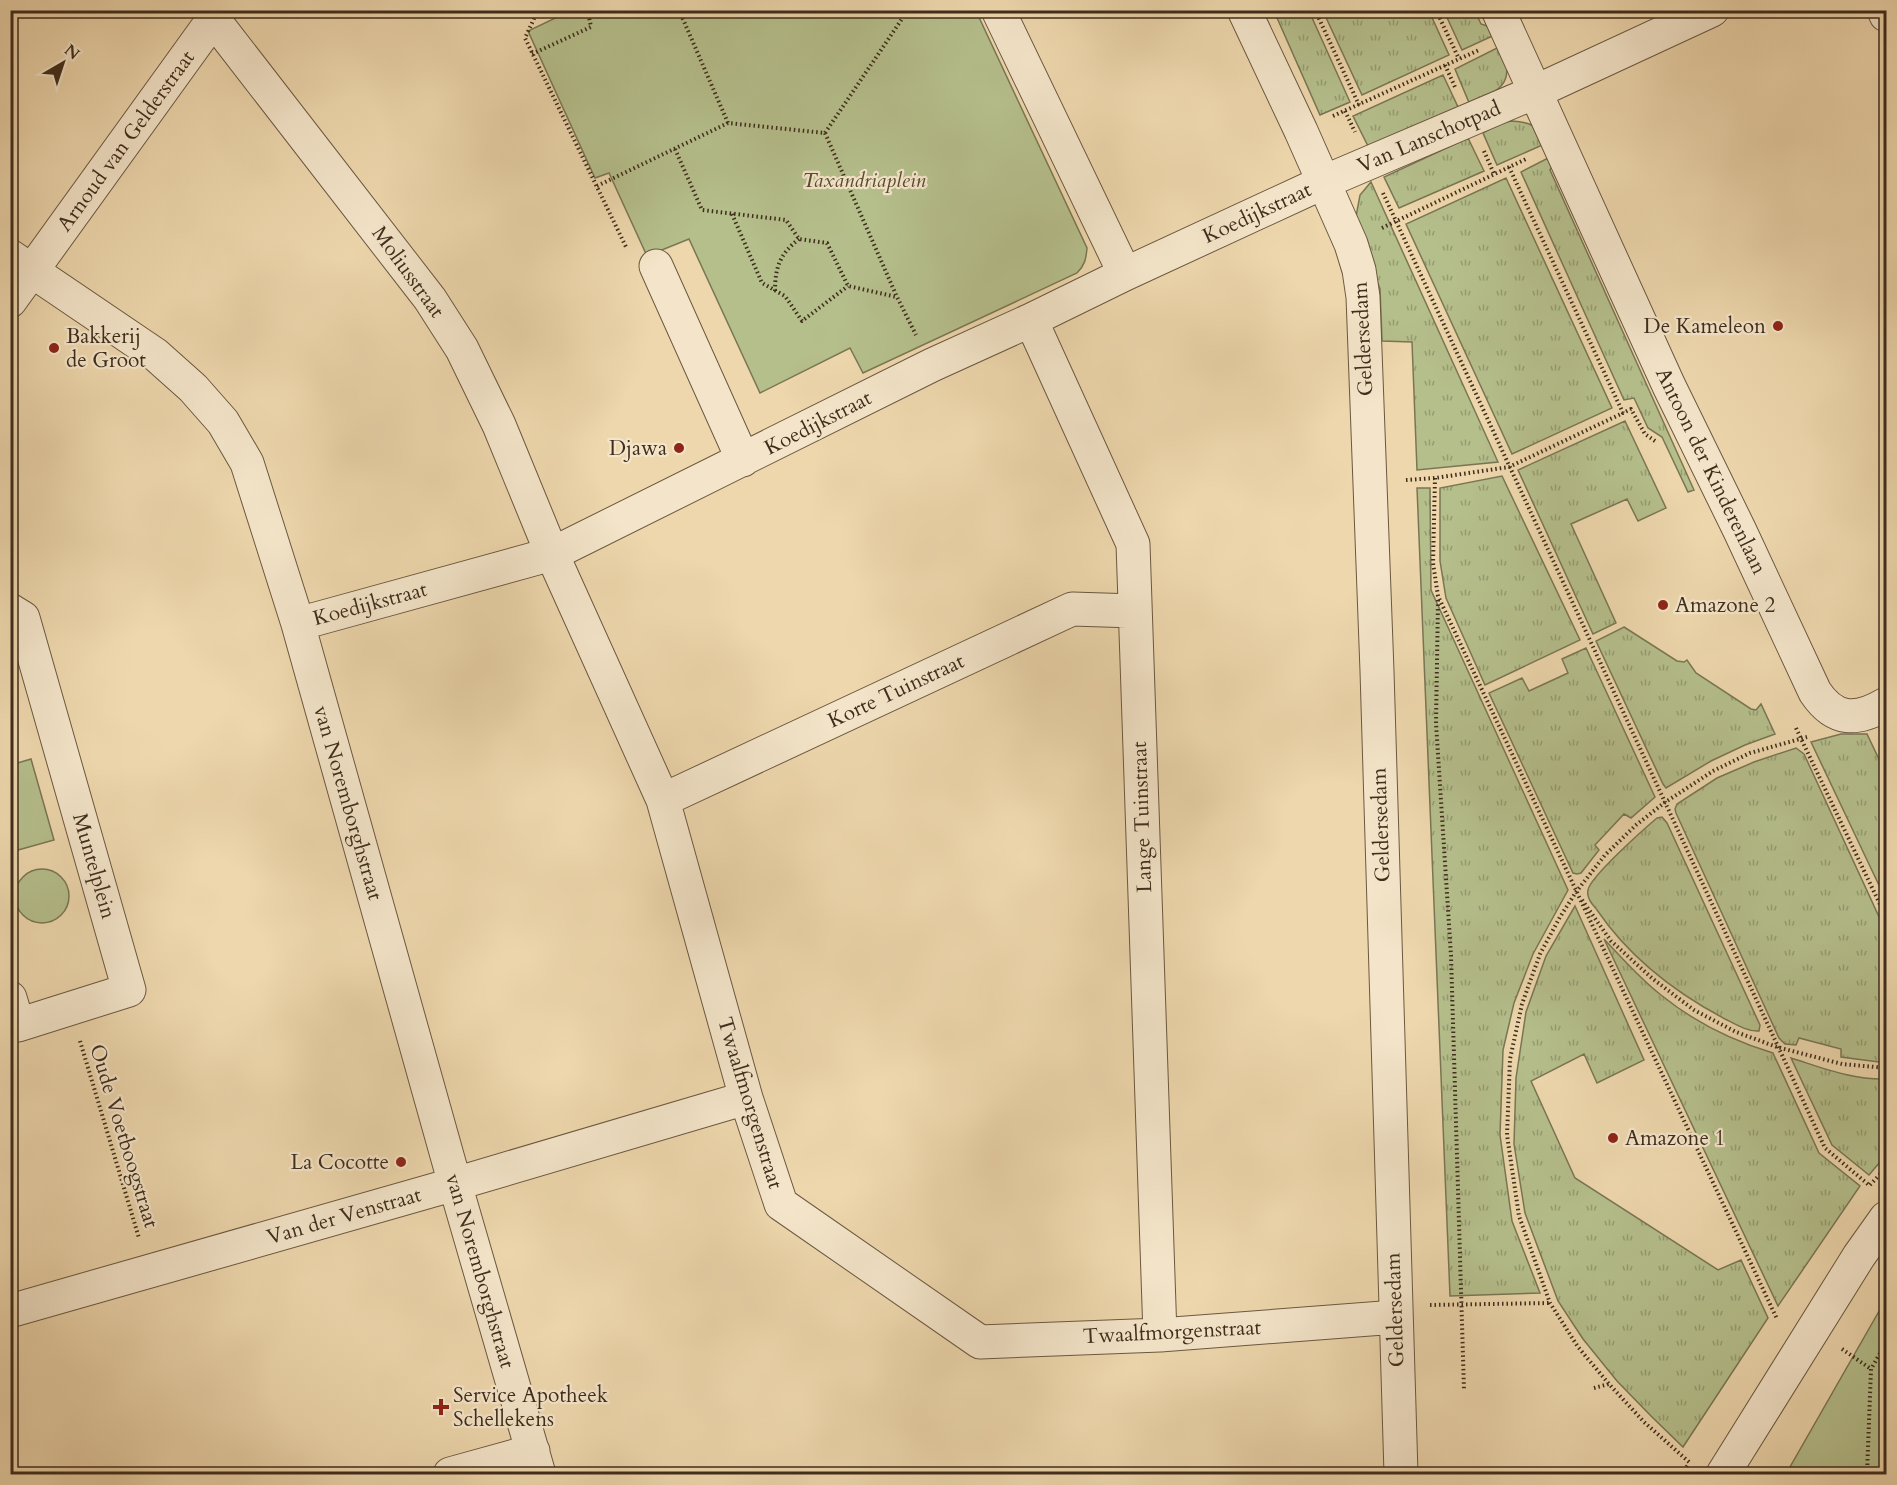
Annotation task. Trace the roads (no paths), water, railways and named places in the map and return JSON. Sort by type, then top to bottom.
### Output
[{"type":"street","points":[[998,10],[1125,274]]},
{"type":"street","name":"Geldersedam","points":[[1244,10],[1351,244],[1359,270],[1363,297],[1377,671],[1401,1474]]},
{"type":"street","name":"Van Lanschotpad","points":[[1324,182],[1535,92],[1712,10]]},
{"type":"street","points":[[1884,10],[1887,15]]},
{"type":"street","name":"Arnoud van Gelderstraat","points":[[10,301],[21,263],[217,15]]},
{"type":"street","name":"Moliusstraat","points":[[217,15],[430,299],[462,349],[499,425],[552,554]]},
{"type":"street","name":"Antoon der Kinderenlaan","points":[[1504,23],[1669,386],[1815,692],[1824,706],[1839,714],[1858,716],[1887,704]]},
{"type":"street","name":"Koedijkstraat","points":[[298,624],[552,554],[932,366],[1324,182]]},
{"type":"street","name":"van Noremborghstraat","points":[[21,263],[156,355],[193,388],[223,422],[247,463],[298,624],[536,1463]]},
{"type":"street","points":[[656,266],[743,460]]},
{"type":"street","name":"Lange Tuinstraat","points":[[1031,320],[1133,544],[1160,1335]]},
{"type":"street","name":"Twaalfmorgenstraat","points":[[552,554],[663,800],[746,1098],[781,1204],[980,1342],[1160,1335],[1395,1311]]},
{"type":"street","name":"Korte Tuinstraat","points":[[663,800],[1072,609],[1135,611]]},
{"type":"street","name":"Muntelplein","points":[[10,610],[24,618],[129,990],[18,1025],[10,998]]},
{"type":"street","name":"Van der Venstraat","points":[[10,1311],[746,1098]]},
{"type":"street","points":[[1723,1474],[1859,1256],[1887,1218]]},
{"type":"street","points":[[450,1474],[536,1463]]},
{"type":"place","name":"De Kameleon","points":[[1778,326]]},
{"type":"place","name":"Bakkerij de Groot","points":[[54,348]]},
{"type":"place","name":"Djawa","points":[[679,448]]},
{"type":"place","name":"Amazone 2","points":[[1663,605]]},
{"type":"place","name":"Amazone 1","points":[[1613,1138]]},
{"type":"place","name":"La Cocotte","points":[[401,1162]]},
{"type":"place","name":"Service Apotheek Schellekens","points":[[441,1407]]},
{"type":"park label","name":"Taxandriaplein","points":[[864,180]]}]
